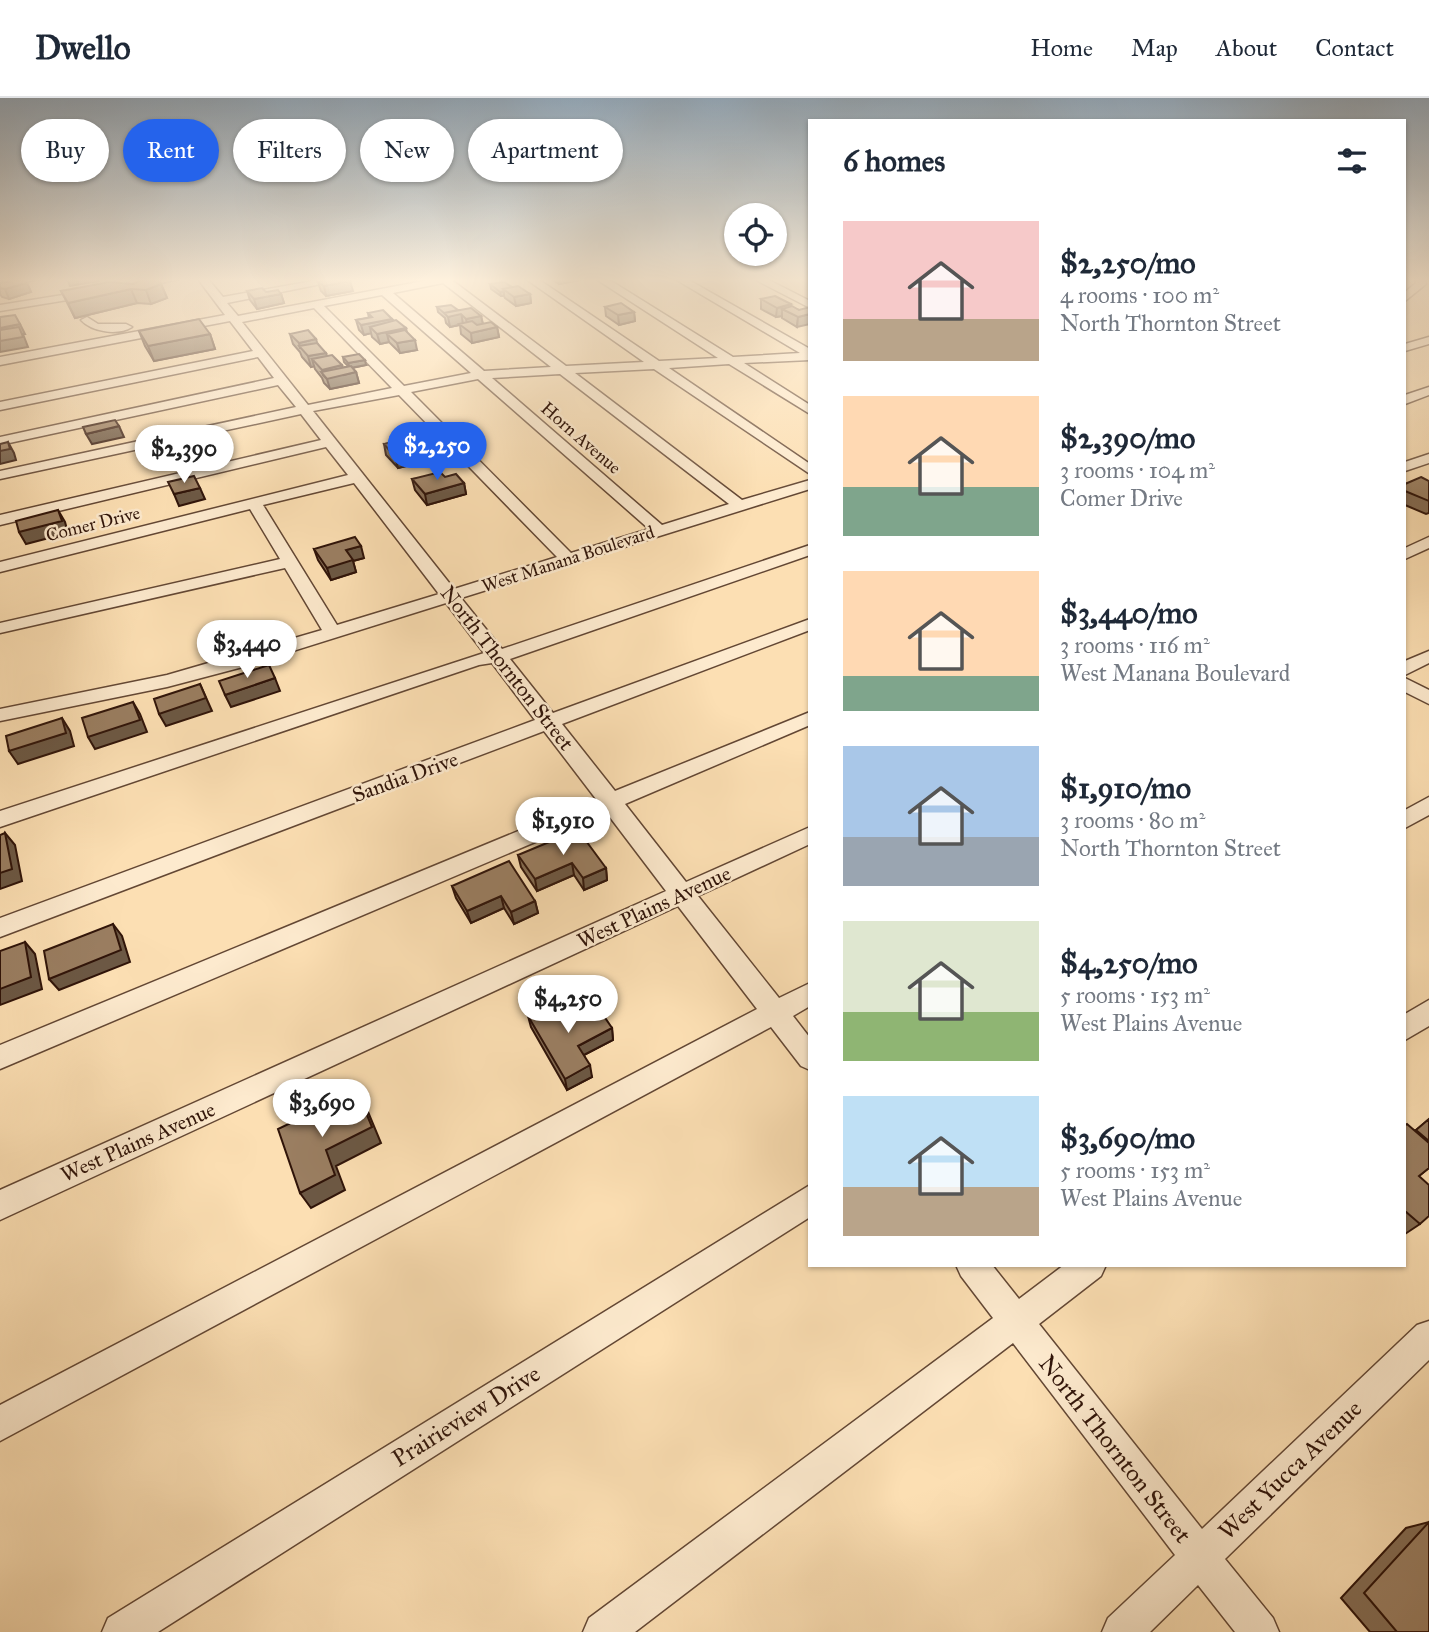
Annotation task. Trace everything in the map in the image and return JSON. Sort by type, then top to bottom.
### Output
[{"type":"street","points":[[0,361],[48,351]]},
{"type":"street","name":"North Thornton Street","points":[[259,351],[808,1055]]},
{"type":"street","points":[[361,351],[568,559]]},
{"type":"street","name":"Horn Avenue","points":[[453,351],[659,530]]},
{"type":"street","points":[[537,351],[740,505]]},
{"type":"street","points":[[636,351],[808,469]]},
{"type":"street","points":[[714,351],[808,409]]},
{"type":"street","points":[[0,406],[261,353]]},
{"type":"street","points":[[0,475],[305,409],[481,375],[808,355]]},
{"type":"street","points":[[0,441],[282,380]]},
{"type":"street","points":[[1406,400],[1429,391]]},
{"type":"street","points":[[0,520],[331,442]]},
{"type":"street","points":[[1406,448],[1429,458]]},
{"type":"street","points":[[1406,467],[1429,458]]},
{"type":"street","name":"Comer Drive","points":[[0,567],[358,477]]},
{"type":"street","name":"West Manana Boulevard","points":[[0,715],[167,681],[333,633],[808,485]]},
{"type":"street","points":[[254,503],[333,633]]},
{"type":"street","points":[[1406,554],[1429,542]]},
{"type":"street","points":[[0,819],[476,660],[498,657],[808,551]]},
{"type":"street","points":[[0,628],[290,562]]},
{"type":"street","name":"Sandia Drive","points":[[0,928],[808,625]]},
{"type":"street","points":[[1406,668],[1429,656]]},
{"type":"street","points":[[1406,685],[1429,698]]},
{"type":"street","points":[[0,1057],[808,719]]},
{"type":"street","points":[[1406,819],[1429,805]]},
{"type":"street","name":"West Plains Avenue","points":[[0,1205],[808,836]]},
{"type":"street","points":[[0,1424],[808,995]]},
{"type":"street","points":[[1406,1028],[1429,1011]]},
{"type":"street","name":"Prairieview Drive","points":[[122,1632],[808,1201]]},
{"type":"street","name":"North Thornton Street","points":[[974,1267],[1259,1632]]},
{"type":"street","points":[[603,1632],[1087,1267]]},
{"type":"street","name":"West Yucca Avenue","points":[[1122,1632],[1429,1336]]},
{"type":"building","points":[[303,351],[324,351],[326,353],[308,356]]},
{"type":"building","points":[[359,354],[365,360],[348,363],[343,357]]},
{"type":"building","points":[[332,355],[342,365],[322,370],[312,359]]},
{"type":"building","points":[[351,366],[356,372],[327,379],[321,372]]},
{"type":"building","points":[[115,420],[119,426],[86,434],[83,427]]},
{"type":"building","points":[[399,440],[404,446],[422,441],[429,449],[395,457],[384,444]]},
{"type":"building","points":[[8,442],[10,449],[0,451],[0,444]]},
{"type":"building","points":[[440,472],[445,477],[456,474],[464,483],[425,494],[412,479]]},
{"type":"building","points":[[194,476],[200,488],[174,494],[168,482]]},
{"type":"building","points":[[1421,477],[1429,481],[1429,501],[1406,491],[1406,484]]},
{"type":"building","points":[[58,510],[62,521],[19,532],[16,521]]},
{"type":"building","points":[[355,537],[361,546],[346,550],[353,560],[327,568],[314,549]]},
{"type":"building","points":[[269,665],[275,678],[225,695],[219,681]]},
{"type":"building","points":[[200,684],[206,698],[159,714],[154,699]]},
{"type":"building","points":[[133,702],[140,720],[88,737],[82,718]]},
{"type":"building","points":[[62,718],[66,733],[9,751],[6,736]]},
{"type":"building","points":[[578,830],[606,868],[583,878],[572,863],[535,879],[518,855]]},
{"type":"building","points":[[5,833],[12,869],[0,873],[0,835]]},
{"type":"building","points":[[509,861],[535,901],[511,912],[501,896],[467,911],[452,886]]},
{"type":"building","points":[[113,924],[121,950],[49,979],[44,951]]},
{"type":"building","points":[[25,942],[31,977],[0,989],[0,951]]},
{"type":"building","points":[[561,1000],[572,1018],[597,1006],[612,1028],[578,1046],[590,1065],[565,1079],[528,1016]]},
{"type":"building","points":[[357,1091],[372,1127],[326,1150],[335,1175],[300,1193],[278,1129]]},
{"type":"building","points":[[1429,1119],[1429,1141],[1416,1130]]},
{"type":"building","points":[[1406,1124],[1429,1143],[1429,1168],[1419,1176],[1429,1185],[1429,1216],[1420,1224],[1406,1212]]},
{"type":"building","points":[[1429,1522],[1429,1632],[1397,1632],[1364,1593]]}]
